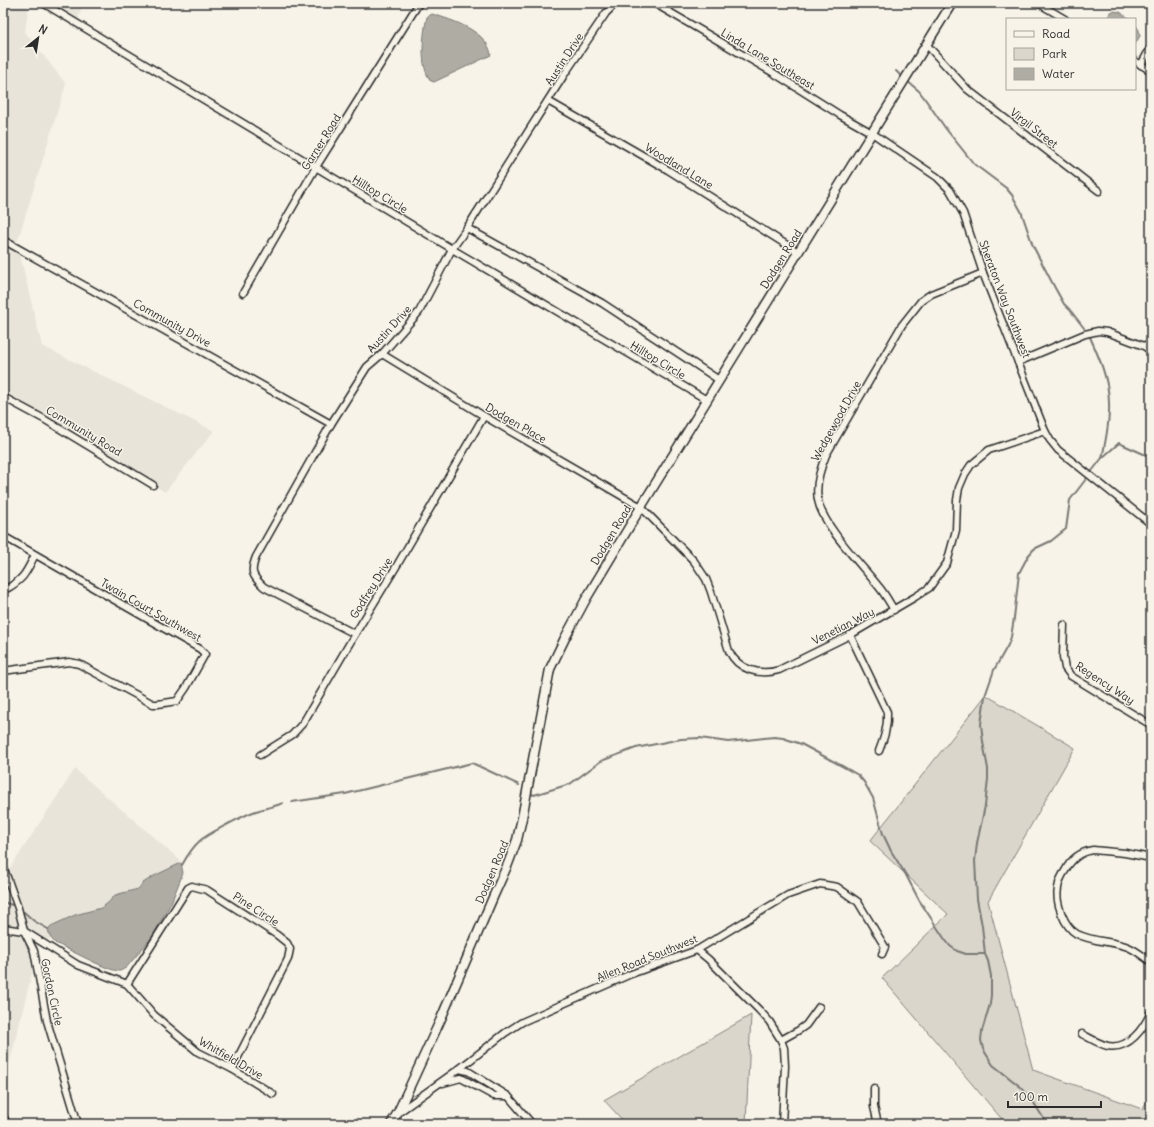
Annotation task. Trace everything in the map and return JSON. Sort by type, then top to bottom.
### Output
[{"type":"main road","points":[[3,1119],[4,1124]]},
{"type":"street","name":"Hilltop Circle","points":[[43,3],[452,249],[707,400]]},
{"type":"street","name":"Garner Road","points":[[243,293],[316,167],[419,3]]},
{"type":"street","name":"Austin Drive","points":[[355,634],[264,587],[254,578],[252,569],[256,557],[331,424],[367,367],[382,354],[419,312],[452,249],[606,13],[616,3]]},
{"type":"street","name":"Linda Lane Southeast","points":[[654,3],[772,72],[840,115],[872,132]]},
{"type":"street","name":"Dodgen Road","points":[[391,1124],[398,1112],[462,971],[517,840],[550,669],[565,638],[586,599],[641,507],[952,3]]},
{"type":"street","points":[[1038,3],[1063,18]]},
{"type":"street","name":"Virgil Street","points":[[926,44],[967,88],[1099,191]]},
{"type":"street","points":[[1141,65],[1151,47]]},
{"type":"street","points":[[1136,62],[1151,71]]},
{"type":"street","name":"Woodland Lane","points":[[548,101],[668,170],[798,252]]},
{"type":"street","name":"Sheraton Way Southwest","points":[[872,132],[938,177],[950,190],[963,213],[983,273],[1050,440],[1058,450],[1151,524]]},
{"type":"street","points":[[467,228],[602,303],[719,380]]},
{"type":"street","name":"Community Drive","points":[[3,240],[331,424]]},
{"type":"street","name":"Wedgewood Drive","points":[[894,610],[881,588],[858,562],[822,513],[818,500],[817,487],[820,469],[826,455],[902,325],[921,301],[931,294],[983,273]]},
{"type":"street","points":[[1018,362],[1085,334],[1098,331],[1107,332],[1144,346],[1151,351]]},
{"type":"street","name":"Dodgen Place","points":[[382,354],[484,416],[641,507]]},
{"type":"street","name":"Community Road","points":[[3,397],[42,418],[153,485]]},
{"type":"street","name":"Godfrey Drive","points":[[260,755],[292,735],[303,723],[484,416]]},
{"type":"street","name":"Venetian Way","points":[[641,507],[701,570],[711,592],[729,651],[733,659],[749,670],[769,674],[850,635],[929,588],[947,563],[956,530],[959,488],[971,465],[989,450],[1045,430]]},
{"type":"street","name":"Twain Court Southwest","points":[[3,536],[200,649],[205,654],[177,701],[168,703],[153,704],[79,664],[69,662],[3,671]]},
{"type":"street","points":[[8,588],[19,582],[24,577],[35,555]]},
{"type":"street","name":"Regency Way","points":[[1064,625],[1063,657],[1065,668],[1071,676],[1151,725]]},
{"type":"street","points":[[850,635],[887,712],[888,723],[886,734],[878,752]]},
{"type":"street","points":[[1151,858],[1125,853],[1093,850],[1077,856],[1070,862],[1060,882],[1058,888],[1058,904],[1065,920],[1073,931],[1098,940],[1128,947],[1151,962]]},
{"type":"street","name":"Gordon Circle","points":[[3,866],[18,908],[24,931],[34,951],[47,1021],[78,1124]]},
{"type":"street","name":"Allen Road Southwest","points":[[398,1112],[522,1022],[631,974],[697,950],[788,895],[820,884],[837,887],[858,902],[885,947],[882,954]]},
{"type":"street","name":"Pine Circle","points":[[127,984],[188,888],[192,886],[207,890],[241,910],[287,943],[290,949],[288,960],[232,1070]]},
{"type":"street","points":[[3,928],[24,931]]},
{"type":"street","name":"Whitfield Drive","points":[[24,931],[78,965],[127,984],[154,1015],[198,1052],[273,1094]]},
{"type":"street","points":[[697,950],[759,1010],[769,1021],[781,1040],[784,1048],[785,1066],[782,1124]]},
{"type":"street","points":[[781,1040],[806,1025],[819,1007]]},
{"type":"street","points":[[1082,1034],[1107,1046],[1120,1045],[1128,1042],[1136,1035],[1151,1012]]},
{"type":"street","points":[[459,1069],[461,1078]]},
{"type":"street","points":[[459,1069],[468,1072],[508,1096],[532,1124]]},
{"type":"street","points":[[435,1086],[461,1078],[494,1096],[508,1096]]},
{"type":"street","points":[[481,1088],[485,1082]]},
{"type":"street","points":[[874,1088],[874,1107],[878,1124]]},
{"type":"shaded area","points":[[3,3],[29,3],[25,32],[66,84],[17,243],[42,346],[214,431],[165,492],[3,396]]},
{"type":"shaded area","points":[[53,3],[83,3],[78,20]]},
{"type":"shaded area","points":[[75,769],[182,862],[39,945],[3,1089],[3,879]]},
{"type":"green space","points":[[986,695],[1075,748],[988,901],[1033,1070],[1142,1109],[1151,1096],[1151,1124],[1006,1124],[882,978],[948,914],[870,841]]},
{"type":"green space","points":[[751,1015],[746,1124],[626,1124],[604,1100]]},
{"type":"water","points":[[1111,12],[1120,12],[1129,18],[1107,18]]},
{"type":"water","points":[[432,14],[459,23],[476,33],[483,39],[491,55],[434,82],[431,81],[427,75],[423,59],[423,50],[427,17]]},
{"type":"water","points":[[1136,26],[1139,30],[1140,36],[1136,42]]},
{"type":"water","points":[[181,863],[183,873],[171,903],[152,937],[126,968],[120,971],[107,968],[55,943],[50,937],[48,929],[51,926],[75,915],[101,908],[115,895],[138,889],[143,883],[154,876]]},
{"type":"waterway","points":[[896,71],[900,75]]},
{"type":"waterway","points":[[907,81],[919,91],[946,129],[974,164],[1006,188],[1012,195],[1021,211],[1033,246],[1055,288],[1064,304],[1084,328]]},
{"type":"waterway","points":[[1090,337],[1103,369],[1109,394],[1108,424],[1102,458]]},
{"type":"waterway","points":[[1092,471],[1102,458],[1119,443],[1146,455],[1151,452]]},
{"type":"waterway","points":[[1047,1124],[1034,1103],[1022,1088],[993,1065],[983,1049],[981,1040],[991,995],[991,976],[985,954],[977,899],[975,861],[977,843],[985,806],[988,779],[988,769],[981,724],[985,696],[994,670],[1011,637],[1019,573],[1028,556],[1034,549],[1051,541],[1066,529],[1070,500],[1086,479]]},
{"type":"waterway","points":[[532,794],[534,795],[570,784],[601,761],[636,748],[681,739],[700,738],[728,742],[774,737],[783,738],[801,744],[858,775],[864,782],[873,798],[883,834],[891,851],[919,900],[944,938],[950,946],[957,951],[966,954],[985,954]]},
{"type":"waterway","points":[[292,802],[345,794],[472,763],[519,785]]},
{"type":"waterway","points":[[182,865],[192,849],[207,835],[256,811],[283,803]]},
{"type":"waterway","points":[[3,902],[12,905]]},
{"type":"waterway","points":[[24,912],[34,921],[48,929]]}]
